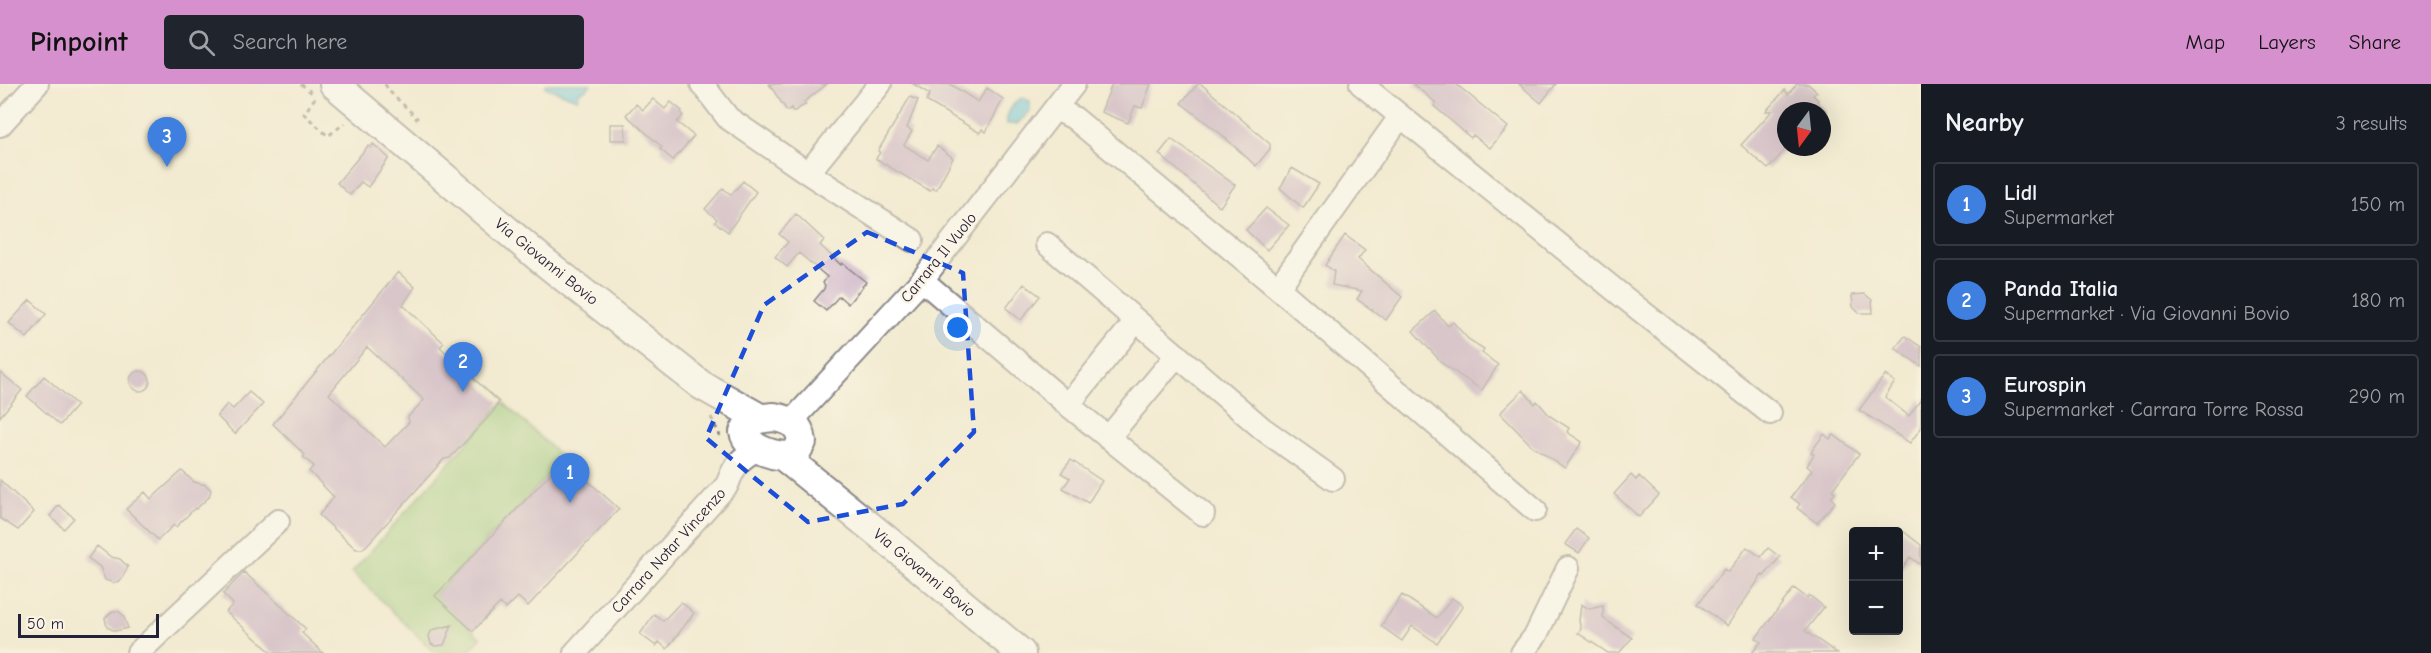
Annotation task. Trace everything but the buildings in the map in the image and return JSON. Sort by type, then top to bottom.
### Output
[{"type":"main road","name":"Via Giovanni Bovio","points":[[334,84],[406,126]]},
{"type":"main road","name":"Via Giovanni Bovio","points":[[365,84],[542,260],[701,384],[773,436],[829,492],[1021,653]]},
{"type":"street","points":[[0,125],[37,84]]},
{"type":"street","points":[[702,84],[728,118],[912,240]]},
{"type":"street","points":[[808,173],[880,84]]},
{"type":"street","points":[[1361,84],[1391,101],[1770,413]]},
{"type":"street","name":"Carrara Il Vuolo","points":[[773,436],[922,280],[1056,109],[1068,86]]},
{"type":"street","points":[[1278,288],[1391,101]]},
{"type":"street","points":[[1056,109],[1074,118],[1278,288],[1535,510]]},
{"type":"street","points":[[1047,244],[1263,429],[1333,479]]},
{"type":"street","points":[[922,280],[1068,405],[1203,514]]},
{"type":"street","points":[[1068,405],[1136,321]]},
{"type":"street","points":[[1108,438],[1177,355]]},
{"type":"street","name":"Carrara Notar Vincenzo","points":[[575,653],[727,485],[734,466],[740,459],[773,436]]},
{"type":"street","points":[[138,653],[278,521]]},
{"type":"street","points":[[1522,653],[1536,635],[1568,568]]},
{"type":"path","points":[[385,84],[406,126]]},
{"type":"highlighted area","points":[[867,232],[963,273],[974,432],[903,504],[808,522],[706,438],[764,305]]},
{"type":"green space","points":[[503,402],[564,459],[435,595],[481,638],[468,653],[435,653],[352,572]]},
{"type":"water","points":[[546,84],[591,84],[585,90],[580,91],[577,99],[545,87]]},
{"type":"water","points":[[1022,98],[1030,101],[1030,111],[1017,124],[1007,124],[1007,117],[1011,109]]},
{"type":"place","name":"Eurospin","points":[[167,167]]},
{"type":"place","name":"Panda Italia","points":[[463,392]]},
{"type":"place","name":"Lidl","points":[[570,503]]}]
